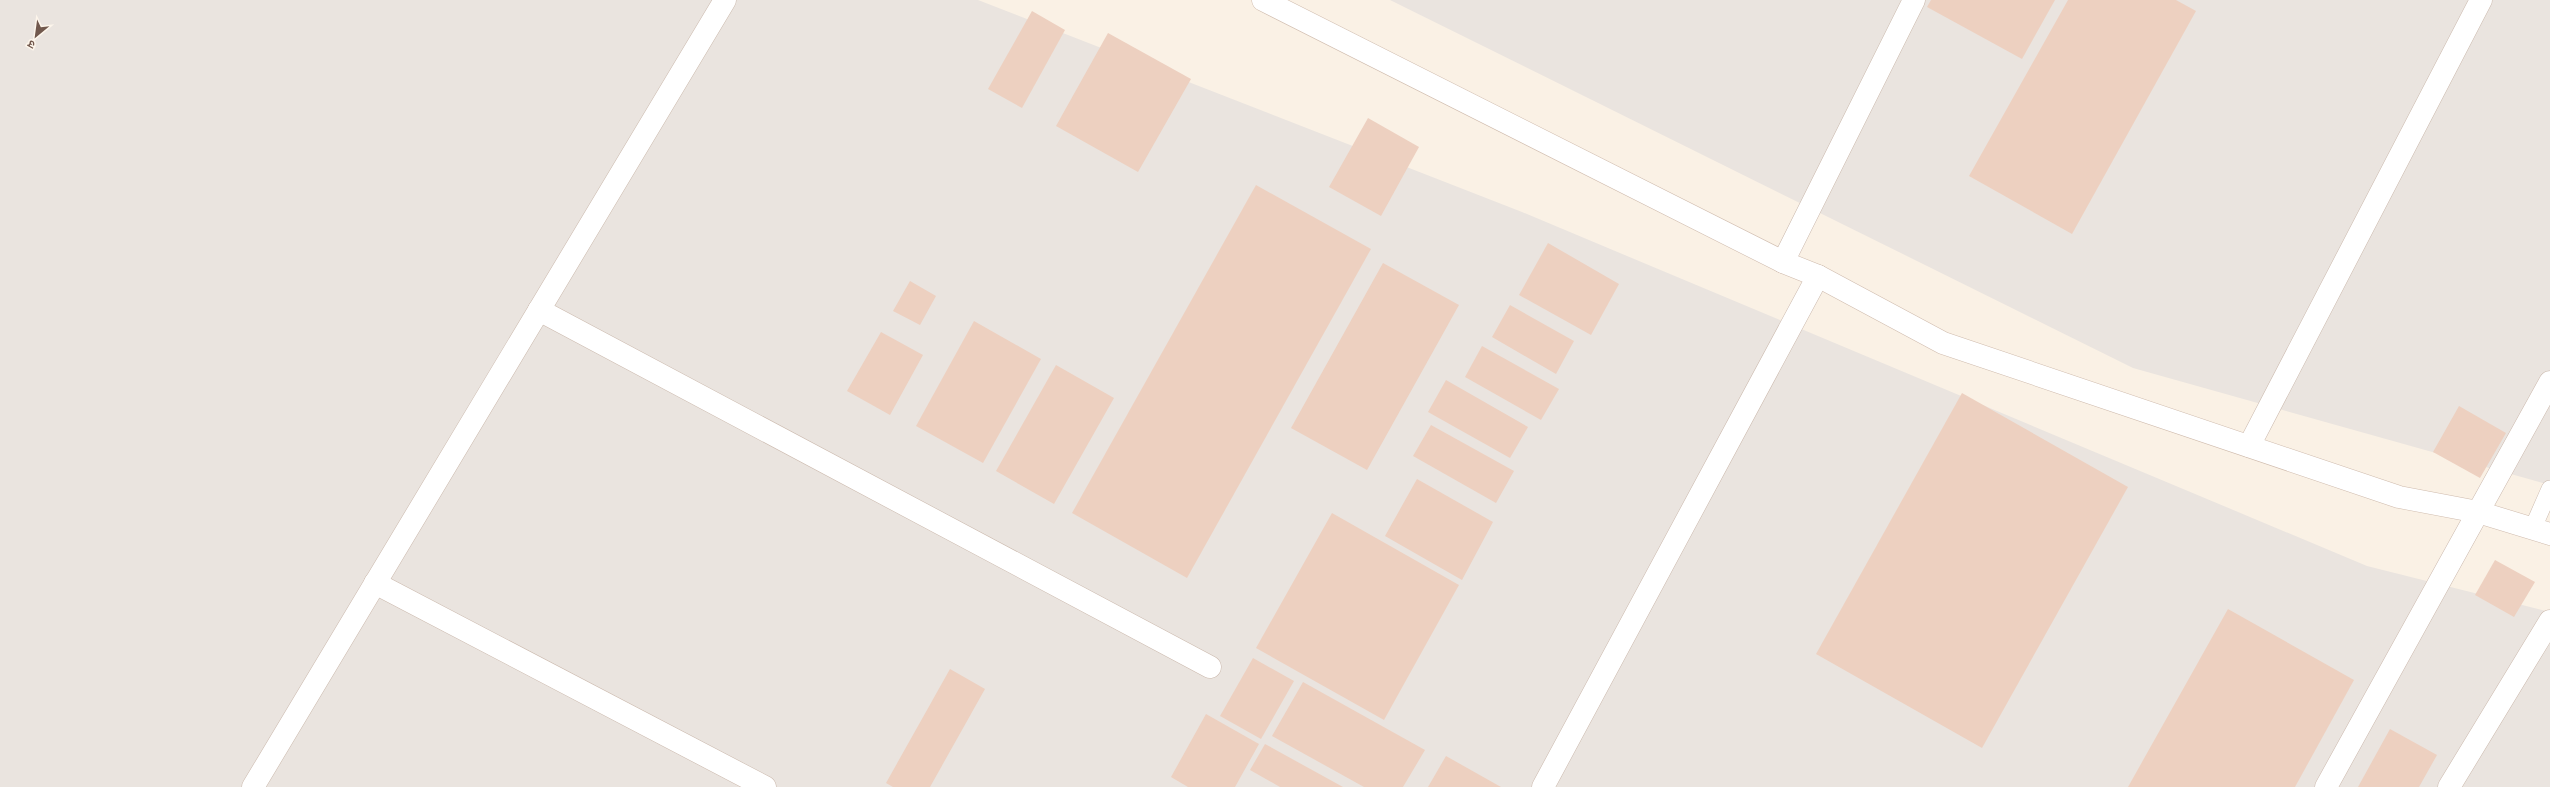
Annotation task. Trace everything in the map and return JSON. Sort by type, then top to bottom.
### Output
[{"type":"street","points":[[253,787],[725,0]]},
{"type":"street","points":[[1263,0],[1783,262],[1818,276],[1943,343],[2399,497],[2478,512],[2541,532]]},
{"type":"street","points":[[1783,262],[1914,0]]},
{"type":"street","points":[[2249,446],[2481,0]]},
{"type":"street","points":[[1543,787],[1818,276]]},
{"type":"street","points":[[539,310],[1210,667]]},
{"type":"street","points":[[2326,787],[2550,382]]},
{"type":"street","points":[[376,583],[765,787]]},
{"type":"street","points":[[2449,787],[2550,621]]},
{"type":"lane","points":[[2541,532],[2550,489]]},
{"type":"shaded area","points":[[0,0],[978,0],[1522,212],[2367,566],[2550,612],[2550,787],[0,787]]},
{"type":"shaded area","points":[[1390,0],[2550,0],[2550,485],[2133,368]]},
{"type":"building","points":[[1931,0],[2055,0],[2022,59],[1927,7]]},
{"type":"building","points":[[2068,0],[2176,0],[2196,11],[2072,234],[1969,176]]},
{"type":"building","points":[[1032,11],[1065,30],[1022,108],[988,89]]},
{"type":"building","points":[[1108,33],[1191,79],[1138,172],[1056,126]]},
{"type":"building","points":[[1368,118],[1419,147],[1381,216],[1329,187]]},
{"type":"building","points":[[1256,185],[1371,249],[1187,578],[1072,513]]},
{"type":"building","points":[[1548,243],[1619,284],[1591,335],[1519,295]]},
{"type":"building","points":[[1383,263],[1459,305],[1367,470],[1291,428]]},
{"type":"building","points":[[910,281],[936,296],[920,325],[893,311]]},
{"type":"building","points":[[1510,305],[1574,341],[1556,374],[1492,337]]},
{"type":"building","points":[[974,321],[1041,359],[983,463],[916,426]]},
{"type":"building","points":[[881,332],[923,355],[890,415],[847,391]]},
{"type":"building","points":[[1482,346],[1559,389],[1541,420],[1465,377]]},
{"type":"building","points":[[1056,365],[1114,398],[1054,504],[996,471]]},
{"type":"building","points":[[1446,380],[1528,427],[1510,458],[1428,412]]},
{"type":"building","points":[[1962,393],[2128,487],[1982,748],[1816,654]]},
{"type":"building","points":[[2459,406],[2506,433],[2480,478],[2433,452]]},
{"type":"building","points":[[1431,425],[1514,471],[1496,503],[1413,456]]},
{"type":"building","points":[[1417,479],[1493,522],[1462,580],[1385,536]]},
{"type":"building","points":[[1332,513],[1459,585],[1384,720],[1256,648]]},
{"type":"building","points":[[2495,560],[2535,582],[2514,617],[2475,595]]},
{"type":"building","points":[[2228,609],[2354,680],[2295,787],[2128,787]]},
{"type":"building","points":[[1253,658],[1294,681],[1261,739],[1220,716]]},
{"type":"building","points":[[950,669],[985,689],[930,787],[893,787],[886,783]]},
{"type":"building","points":[[1303,682],[1425,750],[1403,787],[1364,787],[1272,736]]},
{"type":"building","points":[[1206,714],[1259,744],[1235,787],[1188,787],[1171,777]]},
{"type":"building","points":[[2390,729],[2437,755],[2419,787],[2358,787]]},
{"type":"building","points":[[1265,744],[1343,787],[1280,787],[1250,770]]},
{"type":"building","points":[[1446,756],[1501,787],[1428,787]]}]
